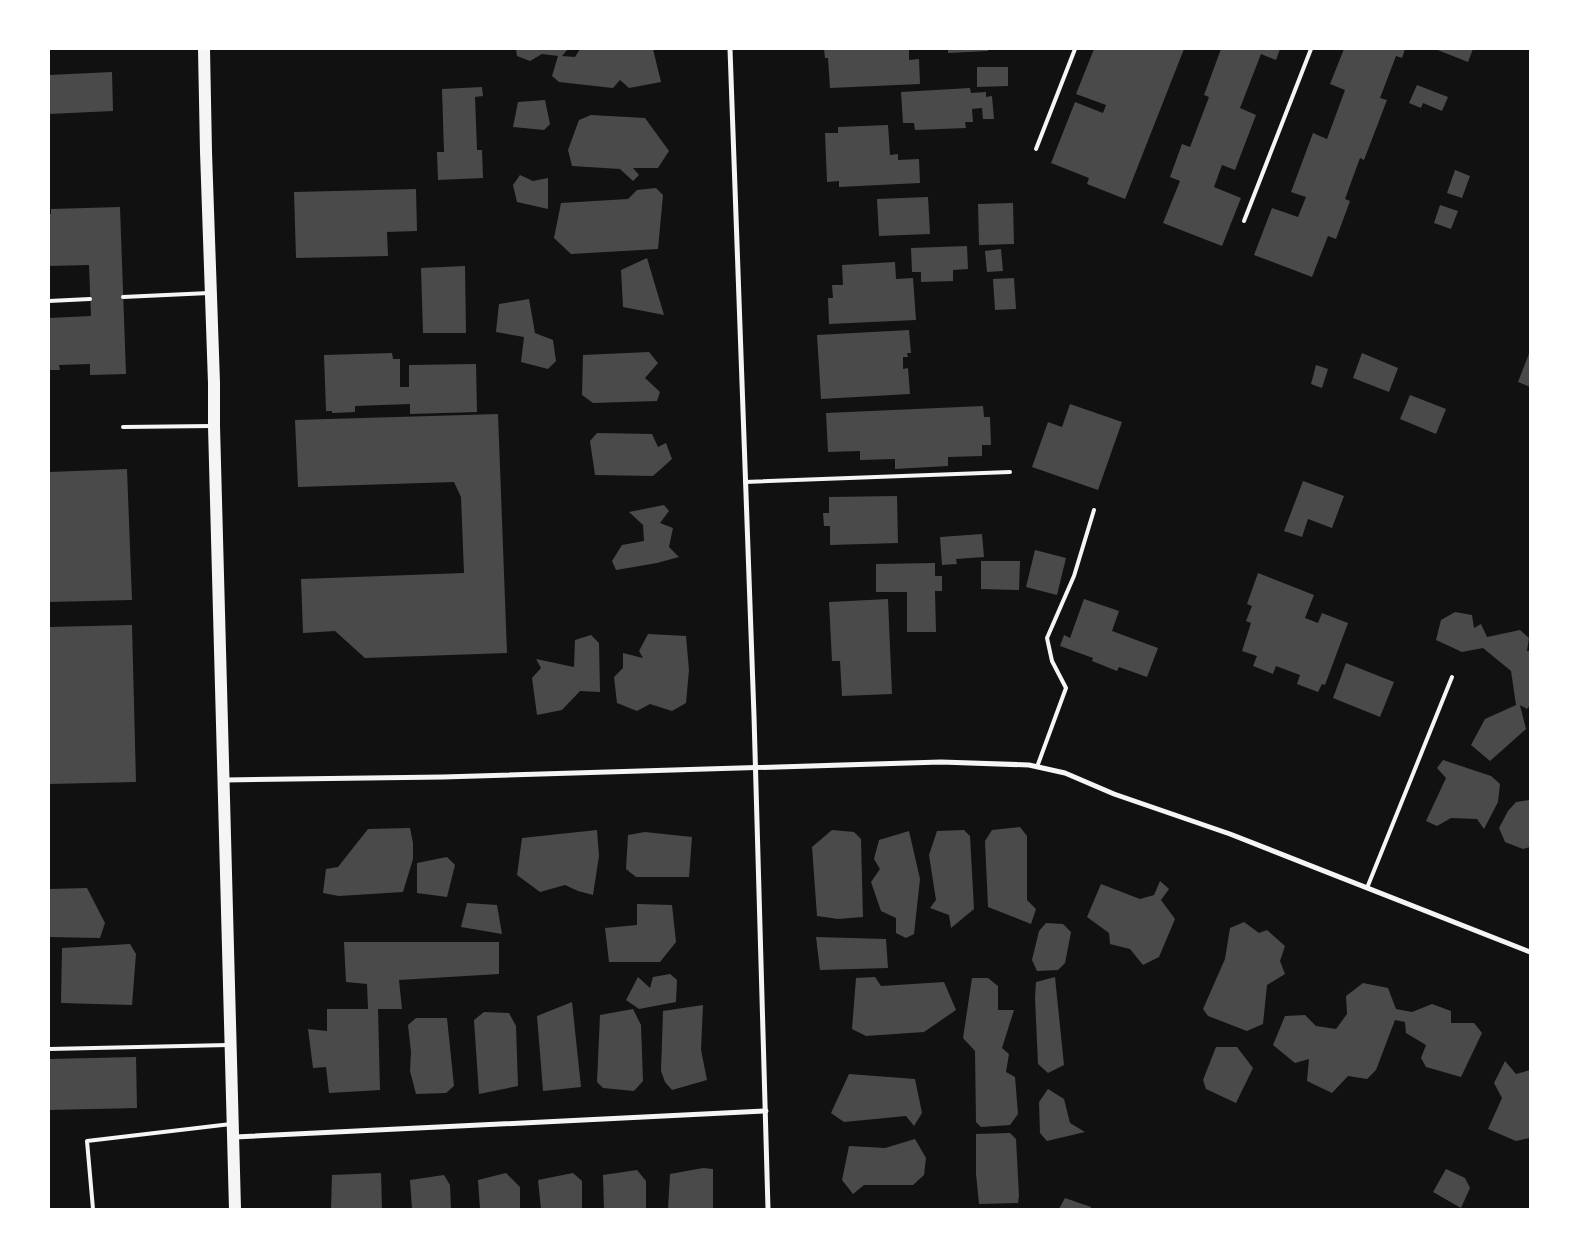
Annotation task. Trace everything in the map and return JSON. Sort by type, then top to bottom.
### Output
[{"type":"main road","points":[[204,49],[235,1209]]},
{"type":"street","points":[[730,49],[754,716],[768,1209]]},
{"type":"street","points":[[223,780],[443,777],[940,762],[1029,765],[1064,774],[1114,794],[1230,834],[1530,952]]},
{"type":"street","points":[[232,1138],[766,1112]]},
{"type":"lane","points":[[1036,149],[1075,49]]},
{"type":"lane","points":[[1244,221],[1311,49]]},
{"type":"lane","points":[[123,297],[211,293]]},
{"type":"lane","points":[[49,301],[90,299]]},
{"type":"lane","points":[[123,427],[214,426]]},
{"type":"lane","points":[[745,482],[1010,472]]},
{"type":"lane","points":[[1037,767],[1066,688],[1052,661],[1047,638],[1074,576],[1094,510]]},
{"type":"lane","points":[[1368,888],[1452,676]]},
{"type":"lane","points":[[49,1049],[230,1045]]},
{"type":"lane","points":[[93,1209],[87,1141],[232,1124]]},
{"type":"building","points":[[516,49],[568,49],[562,56],[575,57],[580,49],[653,49],[661,82],[629,88],[620,80],[613,88],[559,82],[552,76],[558,56],[542,54],[530,61],[517,56]]},
{"type":"building","points":[[824,49],[909,49],[909,60],[919,59],[920,84],[830,88],[828,58],[825,58]]},
{"type":"building","points":[[948,49],[988,49],[988,51],[948,53]]},
{"type":"building","points":[[1094,49],[1184,49],[1125,199],[1087,184],[1089,178],[1051,163],[1075,102],[1103,113],[1106,105],[1076,94]]},
{"type":"building","points":[[1221,49],[1280,49],[1276,60],[1261,54],[1240,108],[1256,115],[1235,170],[1222,165],[1214,187],[1241,198],[1222,246],[1163,223],[1180,181],[1170,177],[1182,144],[1190,147],[1209,97],[1204,95]]},
{"type":"building","points":[[1344,49],[1405,49],[1402,58],[1396,56],[1380,98],[1387,100],[1364,160],[1360,158],[1345,199],[1350,201],[1336,239],[1328,236],[1312,277],[1254,255],[1272,208],[1298,217],[1306,197],[1291,192],[1313,133],[1327,139],[1345,90],[1330,84]]},
{"type":"building","points":[[1435,49],[1473,49],[1468,62]]},
{"type":"building","points":[[977,67],[1008,67],[1008,86],[977,87]]},
{"type":"building","points":[[112,72],[113,111],[49,114],[49,75]]},
{"type":"building","points":[[1417,85],[1448,97],[1442,111],[1423,103],[1421,108],[1409,103]]},
{"type":"building","points":[[482,87],[483,96],[475,97],[477,150],[482,150],[483,178],[438,180],[437,152],[444,152],[442,89]]},
{"type":"building","points":[[970,88],[971,93],[986,92],[986,97],[992,96],[994,119],[983,119],[982,108],[972,109],[973,122],[965,122],[966,128],[915,130],[914,123],[903,123],[901,92]]},
{"type":"building","points":[[545,100],[550,124],[544,130],[513,127],[518,102]]},
{"type":"building","points":[[591,115],[645,118],[669,151],[658,168],[633,168],[639,175],[633,181],[620,169],[572,166],[568,150],[579,120]]},
{"type":"building","points":[[888,125],[890,155],[898,154],[898,160],[919,159],[920,183],[839,187],[839,181],[827,182],[825,133],[838,133],[838,127]]},
{"type":"building","points":[[1455,170],[1470,176],[1462,198],[1447,193]]},
{"type":"building","points":[[520,175],[533,181],[548,178],[548,209],[517,202],[513,185]]},
{"type":"building","points":[[656,188],[663,195],[658,249],[571,254],[554,238],[561,203],[628,199],[637,190]]},
{"type":"building","points":[[416,189],[417,231],[387,232],[388,256],[296,258],[294,192]]},
{"type":"building","points":[[928,197],[930,234],[879,236],[877,199]]},
{"type":"building","points":[[1013,203],[1014,244],[979,245],[978,204]]},
{"type":"building","points":[[1440,205],[1458,211],[1451,229],[1434,223]]},
{"type":"building","points":[[120,207],[126,374],[90,375],[90,364],[59,365],[60,370],[49,370],[49,318],[91,316],[89,265],[49,266],[49,214],[51,214],[51,209]]},
{"type":"building","points":[[967,246],[968,269],[953,270],[953,281],[921,282],[921,272],[912,272],[911,248]]},
{"type":"building","points":[[1001,249],[1003,271],[987,272],[985,251]]},
{"type":"building","points":[[647,258],[664,315],[623,307],[621,270]]},
{"type":"building","points":[[895,262],[896,279],[913,278],[916,320],[829,324],[828,298],[833,298],[832,285],[843,285],[842,265]]},
{"type":"building","points":[[465,266],[466,333],[423,333],[421,268]]},
{"type":"building","points":[[1014,278],[1016,309],[995,310],[993,279]]},
{"type":"building","points":[[529,299],[535,333],[553,340],[556,361],[548,369],[521,362],[524,337],[496,332],[499,304]]},
{"type":"building","points":[[909,330],[911,353],[907,353],[908,357],[903,357],[903,369],[908,368],[910,394],[821,399],[817,335]]},
{"type":"building","points":[[1530,351],[1530,387],[1518,382]]},
{"type":"building","points":[[649,352],[658,363],[645,378],[660,392],[657,401],[593,403],[582,395],[583,355]]},
{"type":"building","points":[[392,353],[393,359],[400,359],[400,387],[409,387],[409,365],[476,364],[477,412],[410,414],[410,404],[355,406],[355,412],[332,413],[332,411],[326,411],[324,355]]},
{"type":"building","points":[[1362,353],[1398,368],[1389,392],[1353,378]]},
{"type":"building","points":[[1316,365],[1328,369],[1322,388],[1311,384]]},
{"type":"building","points":[[1410,395],[1446,409],[1436,434],[1400,419]]},
{"type":"building","points":[[1070,404],[1122,422],[1098,490],[1032,467],[1048,422],[1062,427]]},
{"type":"building","points":[[983,406],[984,417],[990,417],[991,445],[982,445],[982,456],[948,457],[948,466],[895,469],[895,459],[860,460],[860,451],[828,452],[826,413]]},
{"type":"building","points":[[498,414],[507,653],[365,658],[335,631],[303,633],[301,579],[464,573],[461,497],[454,482],[298,487],[295,420]]},
{"type":"building","points":[[597,433],[652,434],[658,447],[666,443],[672,459],[653,476],[595,475],[590,441]]},
{"type":"building","points":[[127,469],[132,600],[49,602],[49,472]]},
{"type":"building","points":[[1303,481],[1344,496],[1332,528],[1308,519],[1302,537],[1284,531]]},
{"type":"building","points":[[897,496],[898,543],[830,545],[830,526],[824,526],[823,513],[829,513],[829,497]]},
{"type":"building","points":[[664,505],[669,511],[660,523],[673,528],[669,547],[679,557],[616,570],[612,561],[622,545],[644,541],[643,525],[629,512]]},
{"type":"building","points":[[982,534],[984,557],[956,559],[957,564],[942,565],[940,537]]},
{"type":"building","points":[[1035,550],[1066,558],[1057,595],[1026,587]]},
{"type":"building","points":[[981,561],[1020,561],[1019,590],[981,589]]},
{"type":"building","points":[[935,563],[935,576],[942,576],[942,591],[935,591],[936,632],[907,632],[907,592],[876,592],[876,564]]},
{"type":"building","points":[[1258,573],[1314,595],[1305,618],[1318,623],[1322,613],[1348,623],[1325,685],[1322,684],[1318,692],[1297,684],[1300,675],[1276,666],[1273,674],[1253,666],[1257,656],[1242,651],[1251,623],[1246,621],[1252,606],[1247,604]]},
{"type":"building","points":[[888,599],[892,694],[842,696],[840,661],[832,661],[829,602]]},
{"type":"building","points":[[1084,599],[1119,611],[1112,631],[1158,648],[1147,677],[1119,667],[1117,671],[1092,661],[1093,658],[1060,646],[1064,635],[1070,638]]},
{"type":"building","points":[[1455,612],[1472,615],[1474,628],[1481,624],[1487,637],[1520,630],[1529,638],[1527,651],[1530,651],[1530,705],[1527,709],[1520,705],[1526,729],[1490,761],[1471,745],[1485,719],[1516,705],[1511,671],[1483,648],[1462,652],[1436,640],[1441,620]]},
{"type":"building","points":[[132,625],[136,782],[49,784],[49,627]]},
{"type":"building","points":[[648,634],[686,636],[689,670],[686,703],[672,711],[650,704],[637,711],[617,703],[614,677],[623,668],[623,653],[643,658],[639,651]]},
{"type":"building","points":[[591,635],[599,643],[600,692],[580,691],[562,710],[537,715],[532,678],[541,668],[536,659],[574,667],[575,640]]},
{"type":"building","points":[[1346,663],[1394,682],[1380,717],[1333,698]]},
{"type":"building","points":[[1443,760],[1491,776],[1500,784],[1498,802],[1484,829],[1477,819],[1451,818],[1437,826],[1426,821],[1446,778],[1437,768]]},
{"type":"building","points":[[1530,800],[1530,847],[1523,849],[1505,842],[1499,828],[1508,811],[1516,802]]},
{"type":"building","points":[[1020,827],[1027,836],[1027,900],[1036,909],[1031,924],[988,907],[985,841],[992,830]]},
{"type":"building","points":[[410,828],[413,843],[413,859],[403,892],[339,896],[323,893],[326,869],[338,867],[368,829]]},
{"type":"building","points":[[597,830],[599,856],[593,895],[565,885],[540,892],[517,875],[522,838]]},
{"type":"building","points":[[832,830],[854,832],[861,839],[863,917],[838,919],[817,916],[812,847]]},
{"type":"building","points":[[964,830],[970,836],[974,909],[951,928],[949,915],[930,908],[936,900],[929,855],[937,831]]},
{"type":"building","points":[[909,831],[920,879],[914,934],[906,938],[896,933],[896,918],[881,911],[871,882],[880,869],[874,859],[879,840]]},
{"type":"building","points":[[645,832],[692,837],[689,877],[636,877],[626,869],[628,835]]},
{"type":"building","points":[[447,857],[455,865],[447,897],[417,893],[417,863]]},
{"type":"building","points":[[1160,881],[1169,889],[1161,900],[1175,919],[1159,957],[1143,965],[1130,949],[1110,944],[1109,933],[1087,917],[1101,884],[1140,899],[1154,895]]},
{"type":"building","points":[[87,888],[105,923],[100,938],[49,937],[49,889]]},
{"type":"building","points":[[467,903],[497,905],[502,934],[461,927]]},
{"type":"building","points":[[637,904],[672,905],[676,942],[660,962],[609,962],[605,928],[637,925]]},
{"type":"building","points":[[1244,922],[1259,933],[1267,930],[1285,946],[1280,961],[1285,974],[1267,985],[1263,1024],[1247,1031],[1208,1016],[1203,1009],[1225,959],[1230,928]]},
{"type":"building","points":[[1046,923],[1063,924],[1071,932],[1065,963],[1058,970],[1037,971],[1032,960],[1039,931]]},
{"type":"building","points":[[816,937],[886,939],[888,968],[820,970]]},
{"type":"building","points":[[344,942],[499,942],[499,974],[399,980],[402,1009],[378,1009],[380,1090],[329,1093],[326,1067],[313,1068],[308,1029],[327,1031],[327,1009],[368,1009],[367,984],[346,982]]},
{"type":"building","points":[[130,944],[136,954],[132,1005],[61,1003],[62,948]]},
{"type":"building","points":[[670,974],[677,980],[676,1002],[639,1009],[626,1000],[638,977],[650,988],[653,977]]},
{"type":"building","points":[[875,977],[881,986],[944,982],[956,1010],[924,1032],[866,1036],[852,1029],[856,978]]},
{"type":"building","points":[[1055,977],[1064,1065],[1048,1073],[1038,1064],[1036,982]]},
{"type":"building","points":[[972,978],[988,978],[998,986],[998,1010],[1014,1010],[1002,1048],[1009,1054],[1006,1072],[1015,1077],[1018,1114],[1010,1125],[981,1127],[976,1122],[975,1051],[963,1038]]},
{"type":"building","points":[[1363,983],[1388,988],[1396,1009],[1412,1012],[1432,1004],[1451,1011],[1451,1023],[1474,1023],[1482,1033],[1461,1077],[1426,1067],[1421,1058],[1426,1045],[1406,1033],[1405,1022],[1395,1020],[1376,1070],[1367,1079],[1348,1076],[1332,1093],[1307,1081],[1309,1059],[1295,1063],[1273,1045],[1285,1016],[1305,1015],[1316,1026],[1336,1029],[1347,1014],[1346,996]]},
{"type":"building","points":[[572,1002],[581,1087],[543,1091],[537,1016]]},
{"type":"building","points":[[703,1005],[701,1050],[707,1080],[672,1090],[665,1082],[661,1071],[663,1011]]},
{"type":"building","points":[[633,1009],[641,1025],[643,1081],[634,1091],[603,1088],[597,1082],[600,1015]]},
{"type":"building","points":[[484,1012],[509,1013],[516,1026],[518,1086],[479,1094],[474,1020]]},
{"type":"building","points":[[416,1018],[447,1018],[454,1086],[446,1093],[416,1094],[410,1071],[411,1052],[408,1025]]},
{"type":"building","points":[[1216,1047],[1237,1047],[1253,1068],[1236,1103],[1206,1089],[1203,1080]]},
{"type":"building","points":[[136,1057],[137,1108],[49,1110],[49,1059]]},
{"type":"building","points":[[1505,1061],[1516,1074],[1530,1070],[1530,1138],[1516,1141],[1488,1129],[1502,1098],[1494,1083]]},
{"type":"building","points":[[849,1074],[915,1079],[922,1113],[914,1126],[906,1116],[844,1122],[831,1113]]},
{"type":"building","points":[[1048,1089],[1064,1099],[1070,1123],[1085,1132],[1047,1141],[1040,1133],[1039,1102]]},
{"type":"building","points":[[1010,1133],[1016,1139],[1018,1203],[979,1204],[976,1174],[976,1134]]},
{"type":"building","points":[[915,1139],[926,1158],[924,1175],[913,1185],[864,1185],[853,1194],[842,1180],[849,1146],[885,1148]]},
{"type":"building","points":[[703,1168],[713,1169],[713,1209],[668,1209],[670,1174]]},
{"type":"building","points":[[1446,1169],[1465,1178],[1470,1188],[1461,1208],[1433,1192]]},
{"type":"building","points":[[637,1170],[646,1181],[646,1209],[604,1209],[603,1175]]},
{"type":"building","points":[[381,1173],[382,1209],[331,1209],[332,1175]]},
{"type":"building","points":[[506,1173],[520,1187],[520,1209],[480,1209],[478,1180]]},
{"type":"building","points":[[573,1173],[582,1181],[582,1209],[541,1209],[538,1180]]},
{"type":"building","points":[[444,1175],[450,1185],[451,1209],[412,1209],[410,1180]]},
{"type":"building","points":[[1065,1198],[1091,1207],[1091,1209],[1059,1209]]}]
